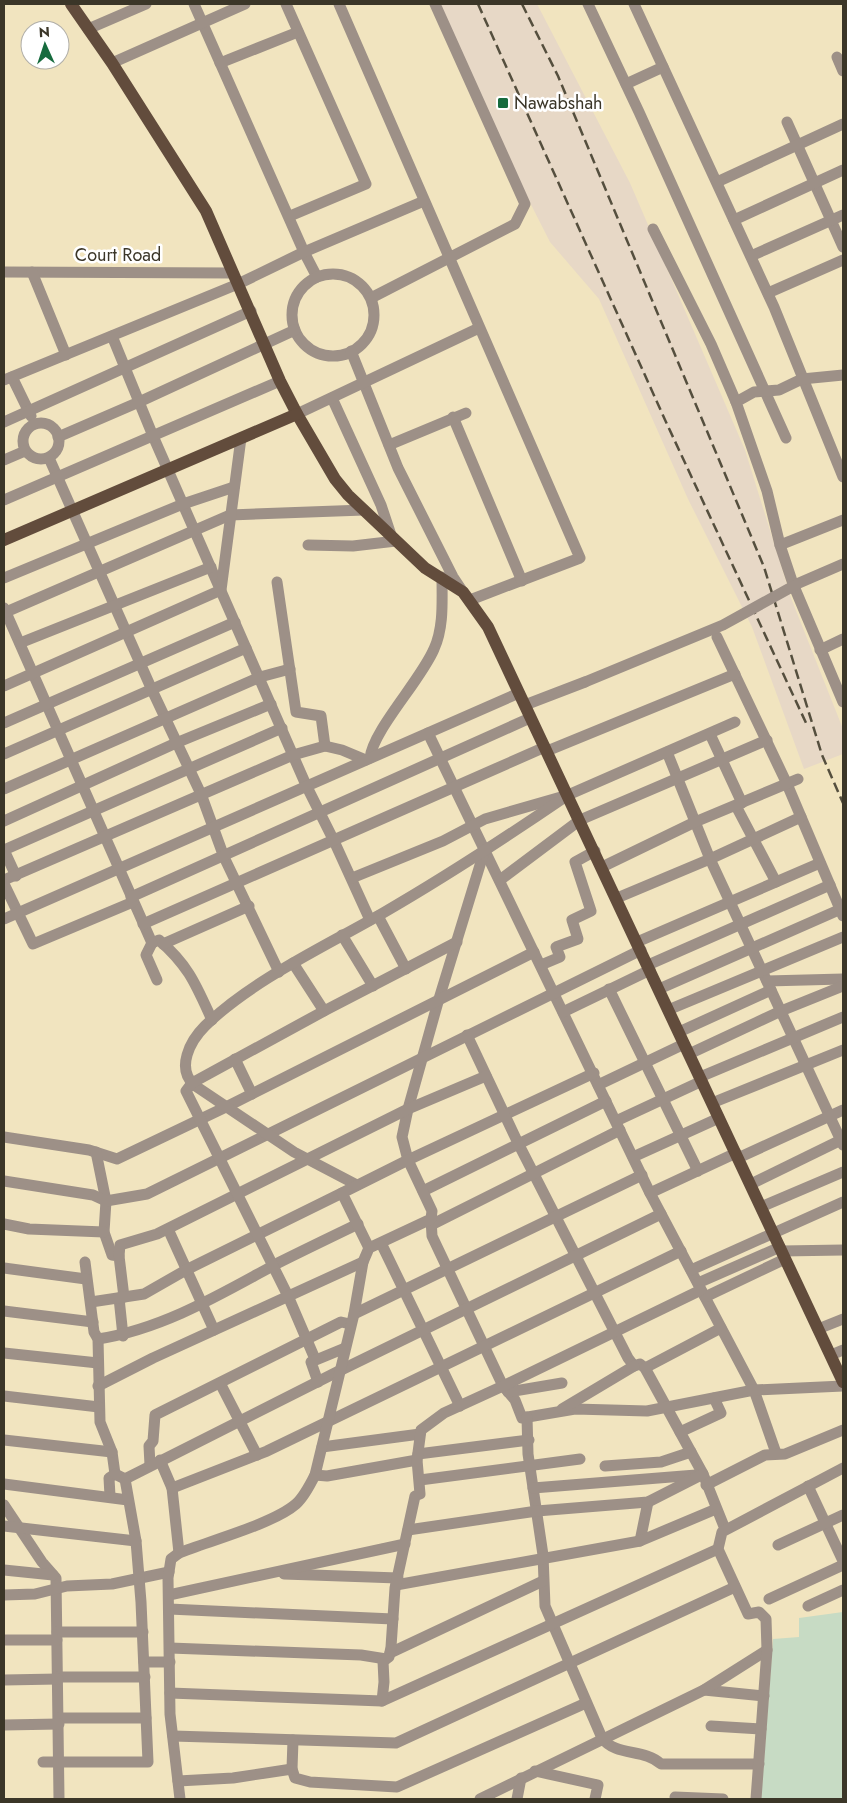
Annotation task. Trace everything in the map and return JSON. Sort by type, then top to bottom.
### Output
[{"type":"main road","points":[[71,4],[112,63],[206,211],[280,380],[297,414],[335,479],[394,540],[425,568],[442,577],[466,596],[488,627],[595,851],[843,1384]]},
{"type":"main road","points":[[4,540],[297,414]]},
{"type":"street","points":[[88,29],[146,4]]},
{"type":"street","points":[[194,4],[290,216],[304,252],[317,277]]},
{"type":"street","points":[[112,63],[244,4]]},
{"type":"street","points":[[286,4],[366,184],[290,216]]},
{"type":"street","points":[[339,4],[580,558],[522,581],[466,596],[453,577],[389,445],[351,352]]},
{"type":"street","points":[[371,298],[515,224],[525,204],[435,4]]},
{"type":"street","points":[[588,4],[786,438]]},
{"type":"street","points":[[634,4],[768,294],[843,477]]},
{"type":"street","points":[[220,63],[298,32]]},
{"type":"street","points":[[837,57],[843,71]]},
{"type":"street","points":[[626,84],[663,67]]},
{"type":"street","points":[[787,122],[843,247]]},
{"type":"street","points":[[717,182],[843,124]]},
{"type":"street","points":[[734,220],[843,170]]},
{"type":"street","points":[[35,424],[29,410],[8,378],[112,336],[236,278],[304,252],[424,201]]},
{"type":"street","points":[[751,256],[843,215]]},
{"type":"street","points":[[653,229],[711,344],[736,402],[767,491],[780,545],[820,650],[843,702]]},
{"type":"street","points":[[768,294],[843,260]]},
{"type":"street","name":"Court Road","points":[[4,272],[236,278]]},
{"type":"street","points":[[32,272],[66,355]]},
{"type":"street","points":[[336,274],[348,276],[360,283],[371,298],[375,318],[372,330],[365,342],[351,352],[330,356],[317,353],[306,346],[295,330],[292,312],[295,299],[302,288],[317,277],[336,274]]},
{"type":"street","points":[[4,422],[251,311]]},
{"type":"street","points":[[297,414],[364,384],[479,328]]},
{"type":"street","points":[[58,436],[139,402],[295,330]]},
{"type":"street","points":[[112,336],[167,470],[272,704],[306,785],[352,878],[406,969]]},
{"type":"street","points":[[736,402],[754,392],[779,390],[802,379],[843,375]]},
{"type":"street","points":[[4,500],[280,380]]},
{"type":"street","points":[[308,545],[353,546],[394,540],[381,505],[332,398]]},
{"type":"street","points":[[389,445],[466,413]]},
{"type":"street","points":[[453,417],[522,581]]},
{"type":"street","points":[[40,423],[51,426],[58,436],[57,449],[48,458],[36,459],[25,451],[23,436],[35,424],[40,423]]},
{"type":"street","points":[[221,590],[241,438]]},
{"type":"street","points":[[4,460],[25,451]]},
{"type":"street","points":[[48,458],[187,768],[201,794],[224,856],[279,972]]},
{"type":"street","points":[[4,578],[183,504],[234,487]]},
{"type":"street","points":[[212,1020],[191,975],[179,957],[157,943],[143,924],[106,836],[5,610],[99,572],[194,529],[230,515],[364,510]]},
{"type":"street","points":[[780,545],[843,520]]},
{"type":"street","points":[[525,705],[723,625],[797,584],[843,564]]},
{"type":"street","points":[[20,643],[211,567]]},
{"type":"street","points":[[368,759],[387,724],[421,674],[435,649],[440,631],[442,577]]},
{"type":"street","points":[[276,582],[296,712],[321,716],[324,746]]},
{"type":"street","points":[[4,686],[221,590]]},
{"type":"street","points":[[4,723],[235,622]]},
{"type":"street","points":[[659,989],[751,947],[842,912],[801,817],[792,781],[767,740],[717,637]]},
{"type":"street","points":[[820,650],[843,639]]},
{"type":"street","points":[[4,754],[246,648]]},
{"type":"street","points":[[4,789],[166,720],[260,677],[290,670]]},
{"type":"street","points":[[143,924],[546,749],[735,674]]},
{"type":"street","points":[[4,919],[519,693]]},
{"type":"street","points":[[4,821],[176,742],[272,704]]},
{"type":"street","points":[[4,884],[33,944],[530,718]]},
{"type":"street","points":[[352,878],[443,841],[485,819],[568,795],[735,722]]},
{"type":"street","points":[[16,876],[4,850],[187,768],[282,728]]},
{"type":"street","points":[[428,733],[650,1192],[754,1390],[776,1453]]},
{"type":"street","points":[[710,734],[753,840],[776,882]]},
{"type":"street","points":[[500,880],[580,820],[767,740]]},
{"type":"street","points":[[4,880],[293,755],[324,746],[368,759]]},
{"type":"street","points":[[667,752],[710,859],[843,1143],[751,1184]]},
{"type":"street","points":[[602,867],[695,822],[792,781]]},
{"type":"street","points":[[357,1185],[308,1160],[192,1083],[187,1072],[187,1052],[193,1040],[212,1020],[279,972],[484,852],[568,795]]},
{"type":"street","points":[[617,898],[710,859],[801,817]]},
{"type":"street","points":[[541,965],[560,957],[556,947],[578,939],[572,920],[591,912],[575,862],[595,851]]},
{"type":"street","points":[[484,852],[438,1002],[402,1137],[408,1160],[432,1211],[432,1236],[505,1389],[515,1400],[522,1418],[575,1410],[647,1412],[754,1390],[843,1384]]},
{"type":"street","points":[[4,1181],[93,1195],[106,1201],[147,1194],[554,992],[639,946],[730,901],[820,863]]},
{"type":"street","points":[[563,1012],[649,967],[740,923],[830,885]]},
{"type":"street","points":[[156,980],[146,955],[157,943],[248,906]]},
{"type":"street","points":[[342,935],[373,986]]},
{"type":"street","points":[[679,1032],[843,937]]},
{"type":"street","points":[[315,1359],[288,1296],[186,1091],[192,1083],[235,1059],[457,942]]},
{"type":"street","points":[[4,1137],[96,1152],[117,1159],[438,1002],[534,952]]},
{"type":"street","points":[[294,963],[324,1011]]},
{"type":"street","points":[[668,1010],[767,981],[843,979]]},
{"type":"street","points":[[598,1085],[644,1062],[687,1049],[843,986]]},
{"type":"street","points":[[608,989],[698,1171]]},
{"type":"street","points":[[180,1799],[170,1693],[169,1572],[171,1560],[179,1553],[277,1516],[297,1504],[315,1475],[352,1319],[363,1262],[369,1248],[431,1222],[533,1174],[618,1126],[662,1098],[793,1037],[843,1017]]},
{"type":"street","points":[[467,1035],[574,1256],[614,1332],[640,1367],[680,1432],[704,1480],[725,1530]]},
{"type":"street","points":[[712,1103],[843,1050]]},
{"type":"street","points":[[235,1059],[252,1094]]},
{"type":"street","points":[[91,1302],[144,1294],[186,1270],[357,1185],[594,1073]]},
{"type":"street","points":[[123,1336],[118,1256],[120,1245],[168,1229],[408,1109],[486,1076]]},
{"type":"street","points":[[423,1191],[606,1100]]},
{"type":"street","points":[[650,1192],[843,1110]]},
{"type":"street","points":[[633,1157],[719,1118]]},
{"type":"street","points":[[96,1152],[106,1201],[104,1232],[112,1255],[118,1256]]},
{"type":"street","points":[[761,1207],[843,1172]]},
{"type":"street","points":[[179,1553],[172,1488],[155,1463],[150,1446],[153,1441],[155,1415],[341,1322],[352,1319],[404,1290],[642,1175]]},
{"type":"street","points":[[342,1193],[369,1248]]},
{"type":"street","points":[[691,1270],[843,1202]]},
{"type":"street","points":[[110,1496],[109,1478],[120,1477],[155,1463],[467,1308],[662,1214]]},
{"type":"street","points":[[4,1224],[29,1229],[104,1232]]},
{"type":"street","points":[[98,1339],[123,1336],[144,1329],[202,1303],[358,1224]]},
{"type":"street","points":[[168,1229],[214,1330]]},
{"type":"street","points":[[381,1242],[460,1406]]},
{"type":"street","points":[[388,1656],[397,1582],[416,1496],[420,1494],[418,1457],[421,1430],[444,1413],[505,1389],[614,1332],[782,1252],[843,1250]]},
{"type":"street","points":[[172,1488],[257,1455],[328,1422],[681,1251]]},
{"type":"street","points":[[43,1762],[148,1762],[143,1632],[136,1541],[128,1500],[100,1422],[98,1339],[94,1332],[85,1262]]},
{"type":"street","points":[[98,1386],[214,1330],[363,1262]]},
{"type":"street","points":[[4,1268],[86,1279]]},
{"type":"street","points":[[4,1311],[93,1322]]},
{"type":"street","points":[[818,1329],[843,1318]]},
{"type":"street","points":[[556,1412],[640,1367],[721,1328]]},
{"type":"street","points":[[318,1382],[312,1362],[315,1359],[345,1348]]},
{"type":"street","points":[[831,1355],[843,1350]]},
{"type":"street","points":[[4,1353],[98,1363]]},
{"type":"street","points":[[220,1383],[257,1455]]},
{"type":"street","points":[[505,1389],[562,1383]]},
{"type":"street","points":[[4,1396],[99,1408]]},
{"type":"street","points":[[680,1432],[721,1413],[714,1398]]},
{"type":"street","points":[[527,1418],[530,1464],[543,1559],[544,1606],[602,1738],[607,1745],[653,1757],[661,1764],[758,1764]]},
{"type":"street","points":[[408,1530],[537,1511],[648,1502],[765,1455],[785,1454],[843,1430]]},
{"type":"street","points":[[322,1447],[420,1434]]},
{"type":"street","points":[[4,1440],[112,1452]]},
{"type":"street","points":[[315,1475],[327,1476],[418,1457],[529,1440]]},
{"type":"street","points":[[605,1466],[661,1462],[691,1452]]},
{"type":"street","points":[[420,1480],[530,1464],[580,1459]]},
{"type":"street","points":[[661,1462],[662,1478]]},
{"type":"street","points":[[756,1799],[767,1650],[766,1619],[759,1612],[748,1614],[718,1549],[722,1532],[843,1468]]},
{"type":"street","points":[[533,1488],[662,1478],[704,1480]]},
{"type":"street","points":[[4,1484],[110,1496],[128,1500]]},
{"type":"street","points":[[769,1599],[843,1563],[808,1486]]},
{"type":"street","points":[[640,1541],[648,1502]]},
{"type":"street","points":[[4,1505],[56,1578],[59,1799]]},
{"type":"street","points":[[266,1574],[397,1582],[543,1559],[640,1541],[716,1509]]},
{"type":"street","points":[[778,1545],[843,1516]]},
{"type":"street","points":[[4,1526],[136,1541]]},
{"type":"street","points":[[169,1594],[405,1544]]},
{"type":"street","points":[[170,1693],[382,1701],[718,1549]]},
{"type":"street","points":[[4,1570],[53,1575]]},
{"type":"street","points":[[4,1595],[35,1594],[67,1586],[112,1584],[169,1572]]},
{"type":"street","points":[[382,1701],[383,1661],[388,1656],[544,1581]]},
{"type":"street","points":[[173,1736],[396,1743],[735,1587]]},
{"type":"street","points":[[808,1606],[843,1590]]},
{"type":"street","points":[[169,1609],[392,1619]]},
{"type":"street","points":[[4,1640],[143,1632]]},
{"type":"street","points":[[170,1648],[388,1656]]},
{"type":"street","points":[[480,1799],[704,1690],[767,1650]]},
{"type":"street","points":[[144,1662],[170,1662]]},
{"type":"street","points":[[4,1680],[145,1677]]},
{"type":"street","points":[[704,1690],[764,1696]]},
{"type":"street","points":[[293,1740],[292,1769],[295,1778],[310,1782],[397,1787],[586,1703]]},
{"type":"street","points":[[4,1725],[146,1718]]},
{"type":"street","points":[[712,1726],[761,1729]]},
{"type":"street","points":[[178,1781],[233,1778],[292,1769]]},
{"type":"street","points":[[535,1771],[598,1785],[595,1799]]},
{"type":"street","points":[[517,1799],[521,1778]]},
{"type":"street","points":[[675,1797],[723,1799]]},
{"type":"shaded area","points":[[440,4],[537,4],[630,183],[745,450],[791,598],[843,729],[843,754],[804,769],[752,627],[688,499],[599,299],[550,242],[484,112]]},
{"type":"green space","points":[[843,1612],[843,1799],[761,1799],[773,1639],[799,1637],[799,1618]]},
{"type":"railway","points":[[478,4],[666,422],[807,725]]},
{"type":"railway","points":[[522,4],[558,76],[764,567],[822,755],[843,803]]},
{"type":"place","name":"Nawabshah","points":[[503,103]]}]
